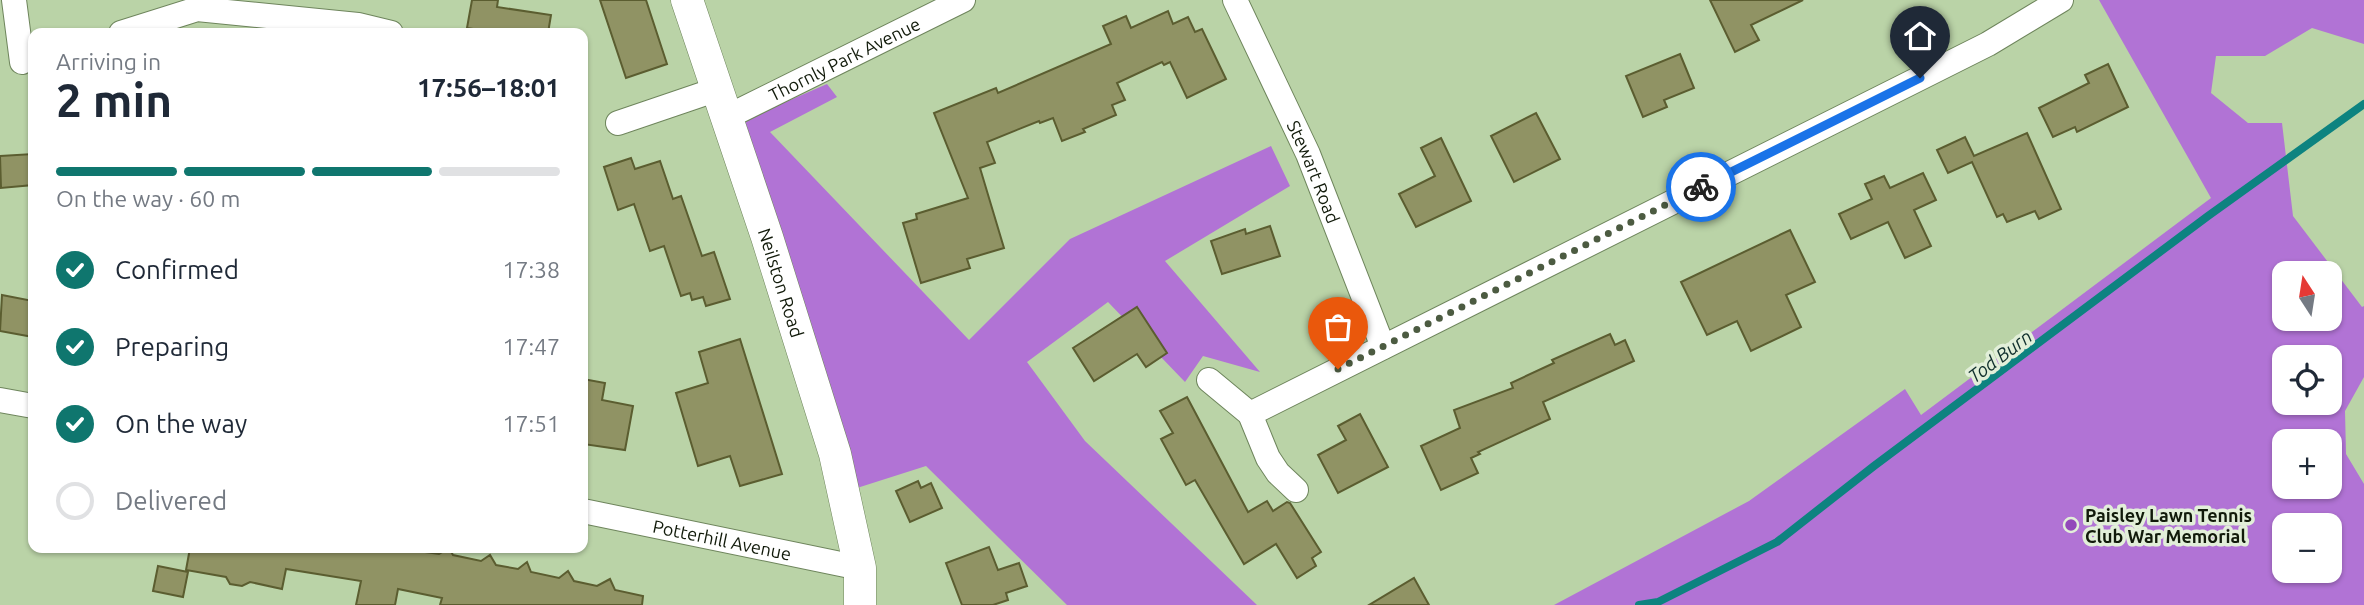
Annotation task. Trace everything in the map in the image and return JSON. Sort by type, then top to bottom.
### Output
[{"type":"main road","name":"Neilston Road","points":[[687,0],[767,237],[835,454],[860,568],[860,605]]},
{"type":"street","points":[[13,0],[19,63]]},
{"type":"street","name":"Thornly Park Avenue","points":[[618,123],[722,103],[963,0]]},
{"type":"street","name":"Stewart Road","points":[[1235,0],[1308,154],[1383,347]]},
{"type":"street","points":[[1250,414],[1988,44],[2061,0]]},
{"type":"street","points":[[137,28],[197,9],[370,28]]},
{"type":"street","points":[[1209,380],[1250,414],[1268,458],[1296,491]]},
{"type":"street","points":[[0,400],[28,404]]},
{"type":"street","name":"Potterhill Avenue","points":[[588,512],[860,568]]},
{"type":"shaded area","points":[[2099,0],[2364,0],[2364,44],[2312,28],[2265,56],[2216,56],[2211,93],[2248,123],[2282,123],[2293,216],[2327,261],[2272,261],[2272,331],[2342,331],[2342,281],[2362,307],[2364,306],[2364,377],[2345,411],[2346,454],[2364,484],[2364,605],[1554,605],[1749,501],[1905,389],[1921,415],[2211,198]]},
{"type":"shaded area","points":[[827,84],[837,97],[770,132],[969,340],[1070,239],[1271,146],[1290,186],[1165,261],[1260,372],[1203,356],[1185,382],[1108,302],[1027,362],[1085,441],[1257,605],[1067,605],[926,466],[857,488],[744,120]]},
{"type":"building","points":[[472,0],[498,0],[497,7],[551,15],[549,28],[467,28]]},
{"type":"building","points":[[600,0],[646,0],[667,64],[626,78]]},
{"type":"building","points":[[1710,0],[1803,0],[1751,25],[1759,40],[1735,52]]},
{"type":"building","points":[[1168,11],[1173,24],[1188,17],[1195,32],[1202,29],[1226,79],[1187,98],[1170,62],[1164,65],[1162,62],[1117,83],[1125,100],[1112,105],[1116,115],[1083,129],[1085,132],[1062,141],[1053,118],[987,142],[995,163],[980,168],[1004,248],[967,259],[970,268],[921,283],[903,223],[917,219],[916,214],[968,198],[934,113],[996,88],[998,93],[1111,44],[1103,26],[1126,16],[1131,28]]},
{"type":"building","points":[[1680,54],[1694,88],[1664,100],[1667,107],[1643,117],[1626,76]]},
{"type":"building","points":[[2108,64],[2128,107],[2077,132],[2075,127],[2053,137],[2039,108],[2089,83],[2085,75]]},
{"type":"building","points":[[1536,113],[1560,159],[1514,182],[1491,136]]},
{"type":"building","points":[[2027,133],[2061,209],[2039,219],[2035,211],[2007,222],[2003,214],[1997,217],[1972,162],[1948,173],[1937,150],[1965,137],[1974,156]]},
{"type":"building","points":[[1441,138],[1471,201],[1416,227],[1399,194],[1435,176],[1421,148]]},
{"type":"building","points":[[28,154],[28,185],[1,188],[0,156]]},
{"type":"building","points":[[631,158],[635,169],[660,161],[673,199],[681,196],[702,256],[714,252],[730,299],[706,306],[703,297],[692,300],[690,293],[681,296],[664,246],[650,251],[634,204],[618,210],[604,167]]},
{"type":"building","points":[[1923,173],[1936,200],[1914,210],[1931,246],[1905,258],[1888,222],[1851,239],[1839,214],[1872,199],[1865,184],[1884,176],[1890,188]]},
{"type":"building","points":[[1270,226],[1280,256],[1222,274],[1211,241],[1245,229],[1246,234]]},
{"type":"building","points":[[1790,230],[1815,282],[1786,295],[1801,327],[1751,351],[1737,321],[1707,335],[1681,282]]},
{"type":"building","points":[[2,295],[28,300],[28,336],[0,331]]},
{"type":"building","points":[[1137,307],[1167,353],[1146,367],[1137,354],[1094,381],[1073,348]]},
{"type":"building","points":[[1610,334],[1615,345],[1625,340],[1634,361],[1543,402],[1550,419],[1478,452],[1480,454],[1471,458],[1478,473],[1441,490],[1421,446],[1460,428],[1454,410],[1513,388],[1511,383],[1554,363],[1552,360]]},
{"type":"building","points":[[740,339],[782,474],[740,486],[730,456],[698,466],[676,393],[708,383],[699,352]]},
{"type":"building","points":[[588,380],[605,383],[602,400],[633,406],[625,450],[588,445]]},
{"type":"building","points":[[1187,397],[1248,512],[1267,501],[1273,511],[1287,502],[1290,503],[1321,552],[1312,558],[1316,566],[1297,578],[1276,544],[1244,564],[1195,480],[1186,485],[1161,439],[1173,433],[1160,411]]},
{"type":"building","points":[[1360,414],[1388,467],[1338,493],[1318,455],[1346,440],[1338,426]]},
{"type":"building","points":[[918,481],[921,488],[931,483],[942,508],[910,522],[896,491]]},
{"type":"building","points":[[989,547],[998,570],[1019,563],[1027,586],[1006,593],[1008,600],[993,605],[962,605],[946,563]]},
{"type":"building","points":[[189,553],[452,553],[481,561],[490,555],[496,565],[518,569],[527,562],[531,572],[559,578],[568,571],[574,581],[597,586],[610,579],[615,590],[643,596],[642,605],[440,605],[442,598],[398,589],[395,605],[356,605],[361,581],[286,569],[282,589],[250,582],[242,586],[230,584],[226,577],[186,570]]},
{"type":"building","points":[[158,566],[188,572],[183,597],[153,591]]},
{"type":"building","points":[[1414,578],[1429,605],[1369,605]]},
{"type":"waterway","name":"Tod Burn","points":[[1639,605],[1658,602],[1777,542],[2208,216],[2364,104]]},
{"type":"way so far","points":[[1338,369],[1701,187]]},
{"type":"place","name":"Paisley Lawn Tennis Club War Memorial","points":[[2071,525]]},
{"type":"route","points":[[1701,187],[1920,78]]}]
